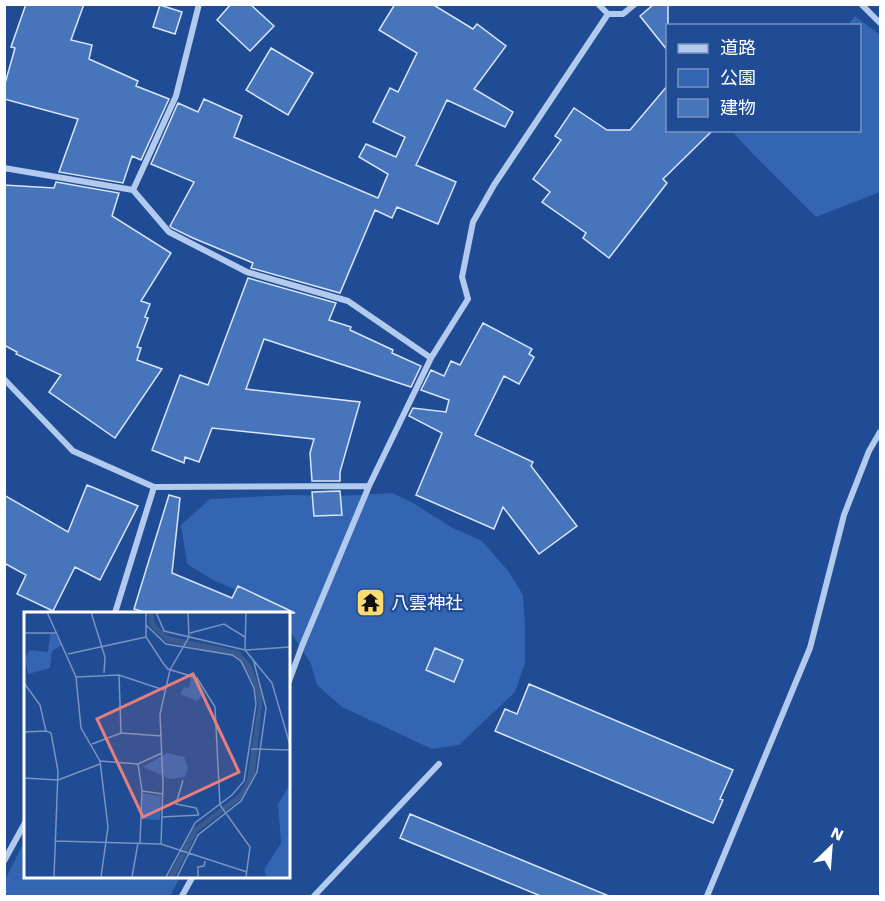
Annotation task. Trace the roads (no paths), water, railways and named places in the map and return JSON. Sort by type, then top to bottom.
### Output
[{"type":"street","points":[[133,190],[176,96],[199,4]]},
{"type":"street","points":[[598,4],[608,14],[623,14],[634,4]]},
{"type":"street","points":[[861,4],[880,23]]},
{"type":"street","points":[[290,679],[369,486],[431,358],[468,299],[462,277],[473,222],[494,185],[608,14]]},
{"type":"street","points":[[4,168],[133,190],[169,232],[247,272],[348,301],[431,358]]},
{"type":"street","points":[[4,379],[72,451],[154,486],[369,486]]},
{"type":"street","points":[[707,897],[810,648],[844,515],[869,451],[880,432]]},
{"type":"street","points":[[115,612],[154,486]]},
{"type":"street","points":[[314,897],[439,764]]},
{"type":"street","points":[[4,861],[24,825]]},
{"type":"street","points":[[182,897],[192,877]]},
{"type":"place","name":"八雲神社","points":[[370,603]]}]
